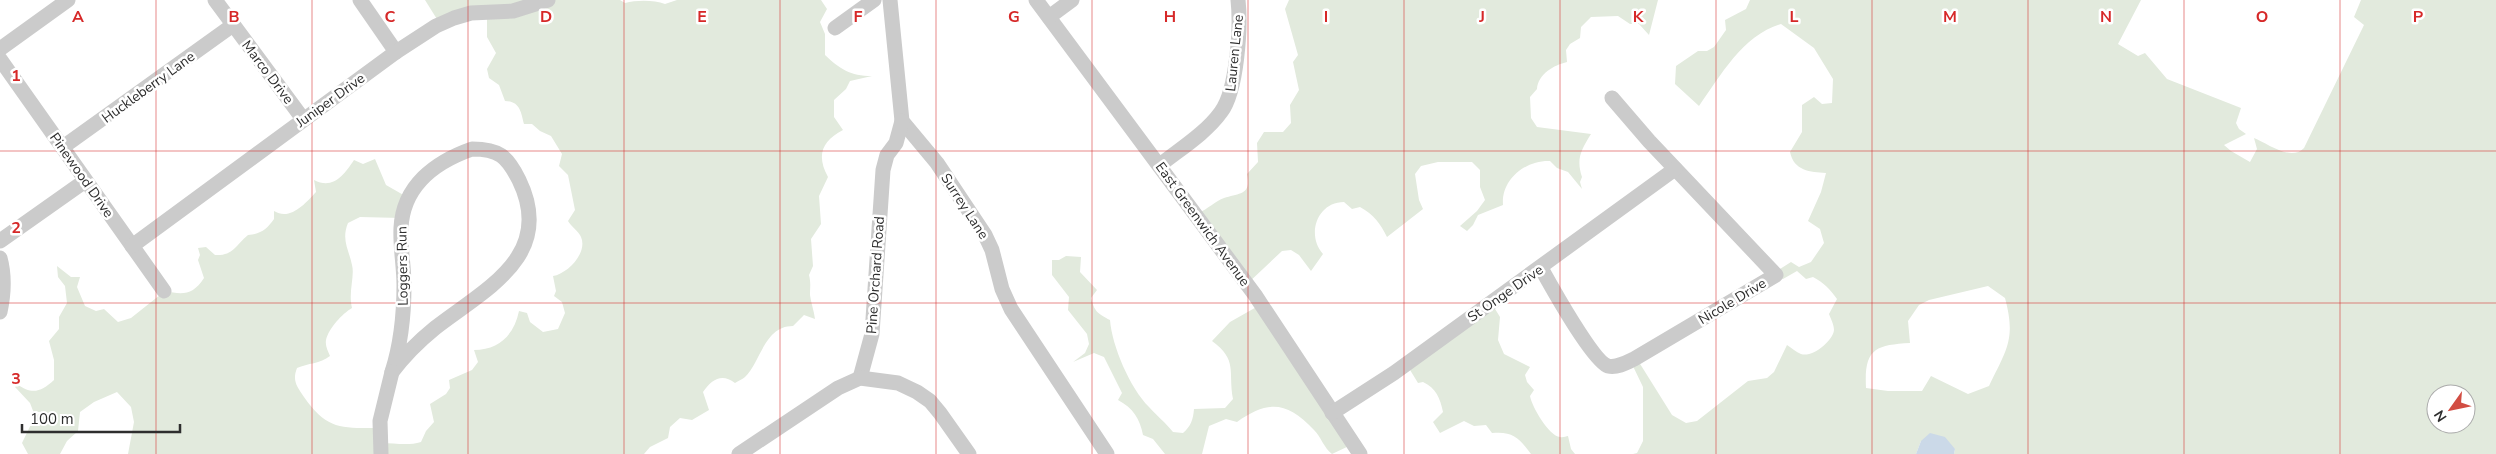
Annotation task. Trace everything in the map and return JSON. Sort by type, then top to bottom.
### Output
[{"type":"street","points":[[0,49],[68,0]]},
{"type":"street","name":"Marco Drive","points":[[215,0],[303,119]]},
{"type":"street","points":[[360,0],[396,52]]},
{"type":"street","name":"Juniper Drive","points":[[132,246],[303,119],[396,52],[436,26],[471,13],[514,11],[548,0]]},
{"type":"street","points":[[834,28],[874,0]]},
{"type":"street","points":[[890,0],[902,121]]},
{"type":"street","name":"East Greenwich Avenue","points":[[1036,0],[1255,295],[1360,454]]},
{"type":"street","points":[[1049,16],[1072,0]]},
{"type":"street","name":"Lauren Lane","points":[[1160,165],[1212,123],[1228,102],[1233,83],[1239,23],[1238,0]]},
{"type":"street","name":"Huckleberry Lane","points":[[63,148],[233,25]]},
{"type":"street","name":"Pinewood Drive","points":[[0,59],[164,291]]},
{"type":"street","name":"Nicole Drive","points":[[1541,268],[1590,349],[1600,362],[1615,366],[1634,359],[1776,275],[1675,169],[1612,98]]},
{"type":"street","name":"Pine Orchard Road","points":[[860,378],[872,334],[883,170],[887,155],[896,143],[902,121]]},
{"type":"street","name":"Surrey Lane","points":[[902,121],[937,163],[984,235],[992,250],[1002,289],[1011,309],[1107,454]]},
{"type":"street","name":"Loggers Run","points":[[381,454],[380,421],[401,335],[404,284],[401,230],[405,201],[416,184],[429,171],[453,156],[472,149],[488,149],[499,154],[511,164],[525,192],[529,209],[530,226],[526,242],[518,259],[500,279],[433,329],[400,360],[392,372]]},
{"type":"street","name":"St Onge Drive","points":[[1332,413],[1394,373],[1675,169]]},
{"type":"street","points":[[0,241],[86,181]]},
{"type":"street","points":[[0,258],[4,271],[4,291],[0,312]]},
{"type":"street","points":[[739,454],[838,388],[860,378],[875,378],[898,383],[924,396],[940,413],[969,454]]},
{"type":"shaded area","points":[[425,0],[620,0],[625,3],[645,1],[665,4],[677,0],[821,0],[827,9],[820,22],[825,34],[825,55],[846,71],[857,75],[872,76],[850,81],[846,89],[834,100],[834,117],[843,130],[830,139],[823,149],[822,155],[822,162],[828,177],[819,196],[821,224],[811,239],[813,266],[809,275],[810,295],[815,319],[804,315],[793,326],[776,332],[769,338],[745,377],[735,383],[722,378],[710,384],[703,392],[709,410],[692,420],[680,418],[670,427],[668,438],[650,447],[644,454],[128,454],[134,422],[131,407],[117,392],[94,402],[80,412],[78,431],[67,441],[60,454],[28,454],[22,443],[35,416],[30,403],[15,387],[17,384],[27,390],[36,391],[54,380],[54,360],[49,341],[59,329],[59,317],[67,303],[65,286],[58,277],[57,266],[71,277],[80,277],[77,287],[85,306],[96,311],[104,309],[118,322],[131,318],[165,291],[182,293],[192,291],[200,284],[204,278],[198,260],[200,255],[198,248],[206,247],[215,255],[230,252],[248,235],[260,232],[266,228],[274,219],[274,211],[286,214],[302,206],[316,192],[314,180],[321,183],[332,182],[342,176],[354,160],[363,164],[375,159],[386,185],[407,197],[401,218],[360,217],[348,223],[345,240],[353,269],[352,308],[336,322],[328,335],[326,344],[330,356],[322,361],[297,368],[295,376],[299,390],[320,416],[336,425],[345,427],[379,428],[381,443],[406,444],[421,442],[426,431],[434,422],[430,404],[446,394],[450,388],[449,380],[472,370],[478,362],[474,350],[491,347],[504,340],[517,320],[519,311],[527,313],[530,322],[543,332],[558,329],[565,313],[562,302],[554,296],[556,291],[553,276],[570,267],[582,250],[581,237],[568,221],[575,210],[568,175],[559,166],[562,154],[551,136],[540,131],[532,124],[524,124],[521,111],[517,105],[510,101],[505,101],[499,85],[489,78],[487,69],[496,53],[487,37],[487,14],[440,24]]},
{"type":"shaded area","points":[[1289,0],[1658,0],[1649,35],[1639,24],[1630,24],[1618,16],[1591,17],[1581,27],[1580,38],[1570,44],[1566,50],[1567,62],[1557,65],[1548,71],[1540,79],[1537,89],[1530,97],[1531,118],[1537,127],[1591,134],[1582,150],[1579,165],[1582,189],[1568,172],[1557,168],[1550,161],[1532,164],[1511,179],[1503,196],[1503,205],[1478,215],[1473,225],[1467,231],[1460,226],[1477,211],[1485,200],[1480,187],[1480,170],[1472,162],[1438,162],[1421,166],[1415,174],[1419,200],[1423,209],[1387,237],[1376,220],[1365,210],[1360,207],[1352,209],[1344,202],[1335,203],[1321,213],[1317,221],[1315,238],[1323,254],[1311,271],[1299,255],[1291,250],[1282,251],[1247,284],[1199,213],[1221,199],[1246,190],[1248,186],[1247,174],[1258,162],[1257,143],[1264,132],[1283,132],[1291,123],[1290,105],[1299,90],[1293,62],[1298,55],[1285,9]]},
{"type":"shaded area","points":[[1750,0],[2141,0],[2118,44],[2138,56],[2145,53],[2167,79],[2241,108],[2236,123],[2239,129],[2246,134],[2224,145],[2250,162],[2257,149],[2254,138],[2286,152],[2299,152],[2304,148],[2364,25],[2354,17],[2361,0],[2496,0],[2496,454],[1954,454],[1955,449],[1921,441],[1916,454],[1633,454],[1637,453],[1643,441],[1643,387],[1631,362],[1637,359],[1672,415],[1686,423],[1697,421],[1748,381],[1767,378],[1774,372],[1787,345],[1797,352],[1806,355],[1821,348],[1830,339],[1834,330],[1829,314],[1837,299],[1826,286],[1813,277],[1806,279],[1797,271],[1783,279],[1775,276],[1775,272],[1791,262],[1799,267],[1811,262],[1824,243],[1820,229],[1808,221],[1821,192],[1826,173],[1809,171],[1799,167],[1790,152],[1802,132],[1802,105],[1814,97],[1822,104],[1832,103],[1833,79],[1814,48],[1781,24],[1767,29],[1744,47],[1725,69],[1699,106],[1675,84],[1676,66],[1698,51],[1707,51],[1714,47],[1726,30],[1725,20],[1746,9]],"holes":[[[1988,286],[2005,298],[2010,334],[2005,353],[1989,386],[1968,394],[1931,376],[1922,391],[1888,391],[1866,388],[1867,365],[1870,357],[1874,352],[1888,345],[1910,343],[1908,321],[1919,305],[1929,300]]]},
{"type":"shaded area","points":[[1066,256],[1081,257],[1080,272],[1097,290],[1091,298],[1092,302],[1097,312],[1110,320],[1114,342],[1129,378],[1142,399],[1173,432],[1183,433],[1188,428],[1194,409],[1225,408],[1233,399],[1229,360],[1226,354],[1212,341],[1230,322],[1260,305],[1351,445],[1332,454],[1314,430],[1295,413],[1277,407],[1268,407],[1258,410],[1237,422],[1226,419],[1209,426],[1202,454],[1165,454],[1153,439],[1143,435],[1135,414],[1118,400],[1122,393],[1104,357],[1094,353],[1073,362],[1085,353],[1089,344],[1087,334],[1068,310],[1069,297],[1052,275],[1052,260],[1059,260]]},
{"type":"shaded area","points":[[1492,304],[1500,317],[1498,340],[1504,354],[1530,367],[1525,375],[1527,382],[1534,390],[1530,396],[1534,407],[1551,432],[1560,437],[1568,436],[1571,449],[1575,454],[1531,454],[1515,437],[1505,433],[1492,433],[1486,425],[1474,426],[1464,421],[1440,433],[1433,422],[1443,412],[1439,398],[1427,384],[1423,382],[1418,383],[1407,365]]},
{"type":"water","points":[[1930,433],[1945,437],[1955,449],[1954,454],[1916,454],[1921,441]]}]
